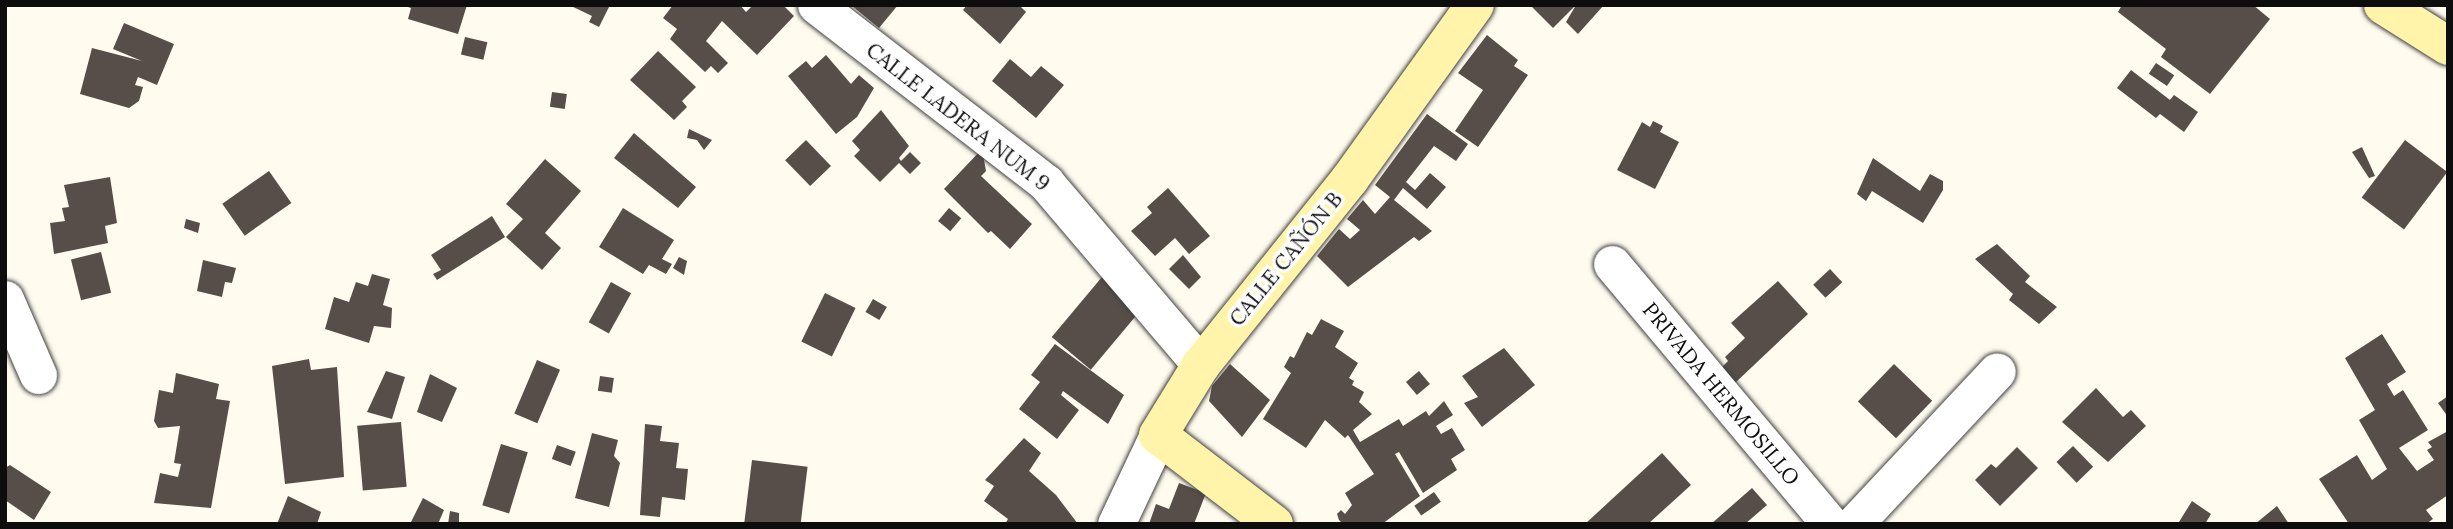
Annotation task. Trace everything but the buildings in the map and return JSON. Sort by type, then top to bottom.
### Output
[{"type":"street","name":"CALLE LADERA NUM 9","points":[[816,5],[1046,183],[1201,365]]},
{"type":"street","name":"CALLE CAÑÓN B","points":[[1116,524],[1158,435],[1201,365],[1350,179],[1475,5]]},
{"type":"street","points":[[2383,5],[2441,50]]},
{"type":"street","name":"PRIVADA HERMOSILLO","points":[[1612,264],[1830,524]]},
{"type":"street","points":[[5,299],[38,375]]},
{"type":"street","points":[[1854,524],[1997,371]]},
{"type":"street","points":[[1158,435],[1274,524]]}]
